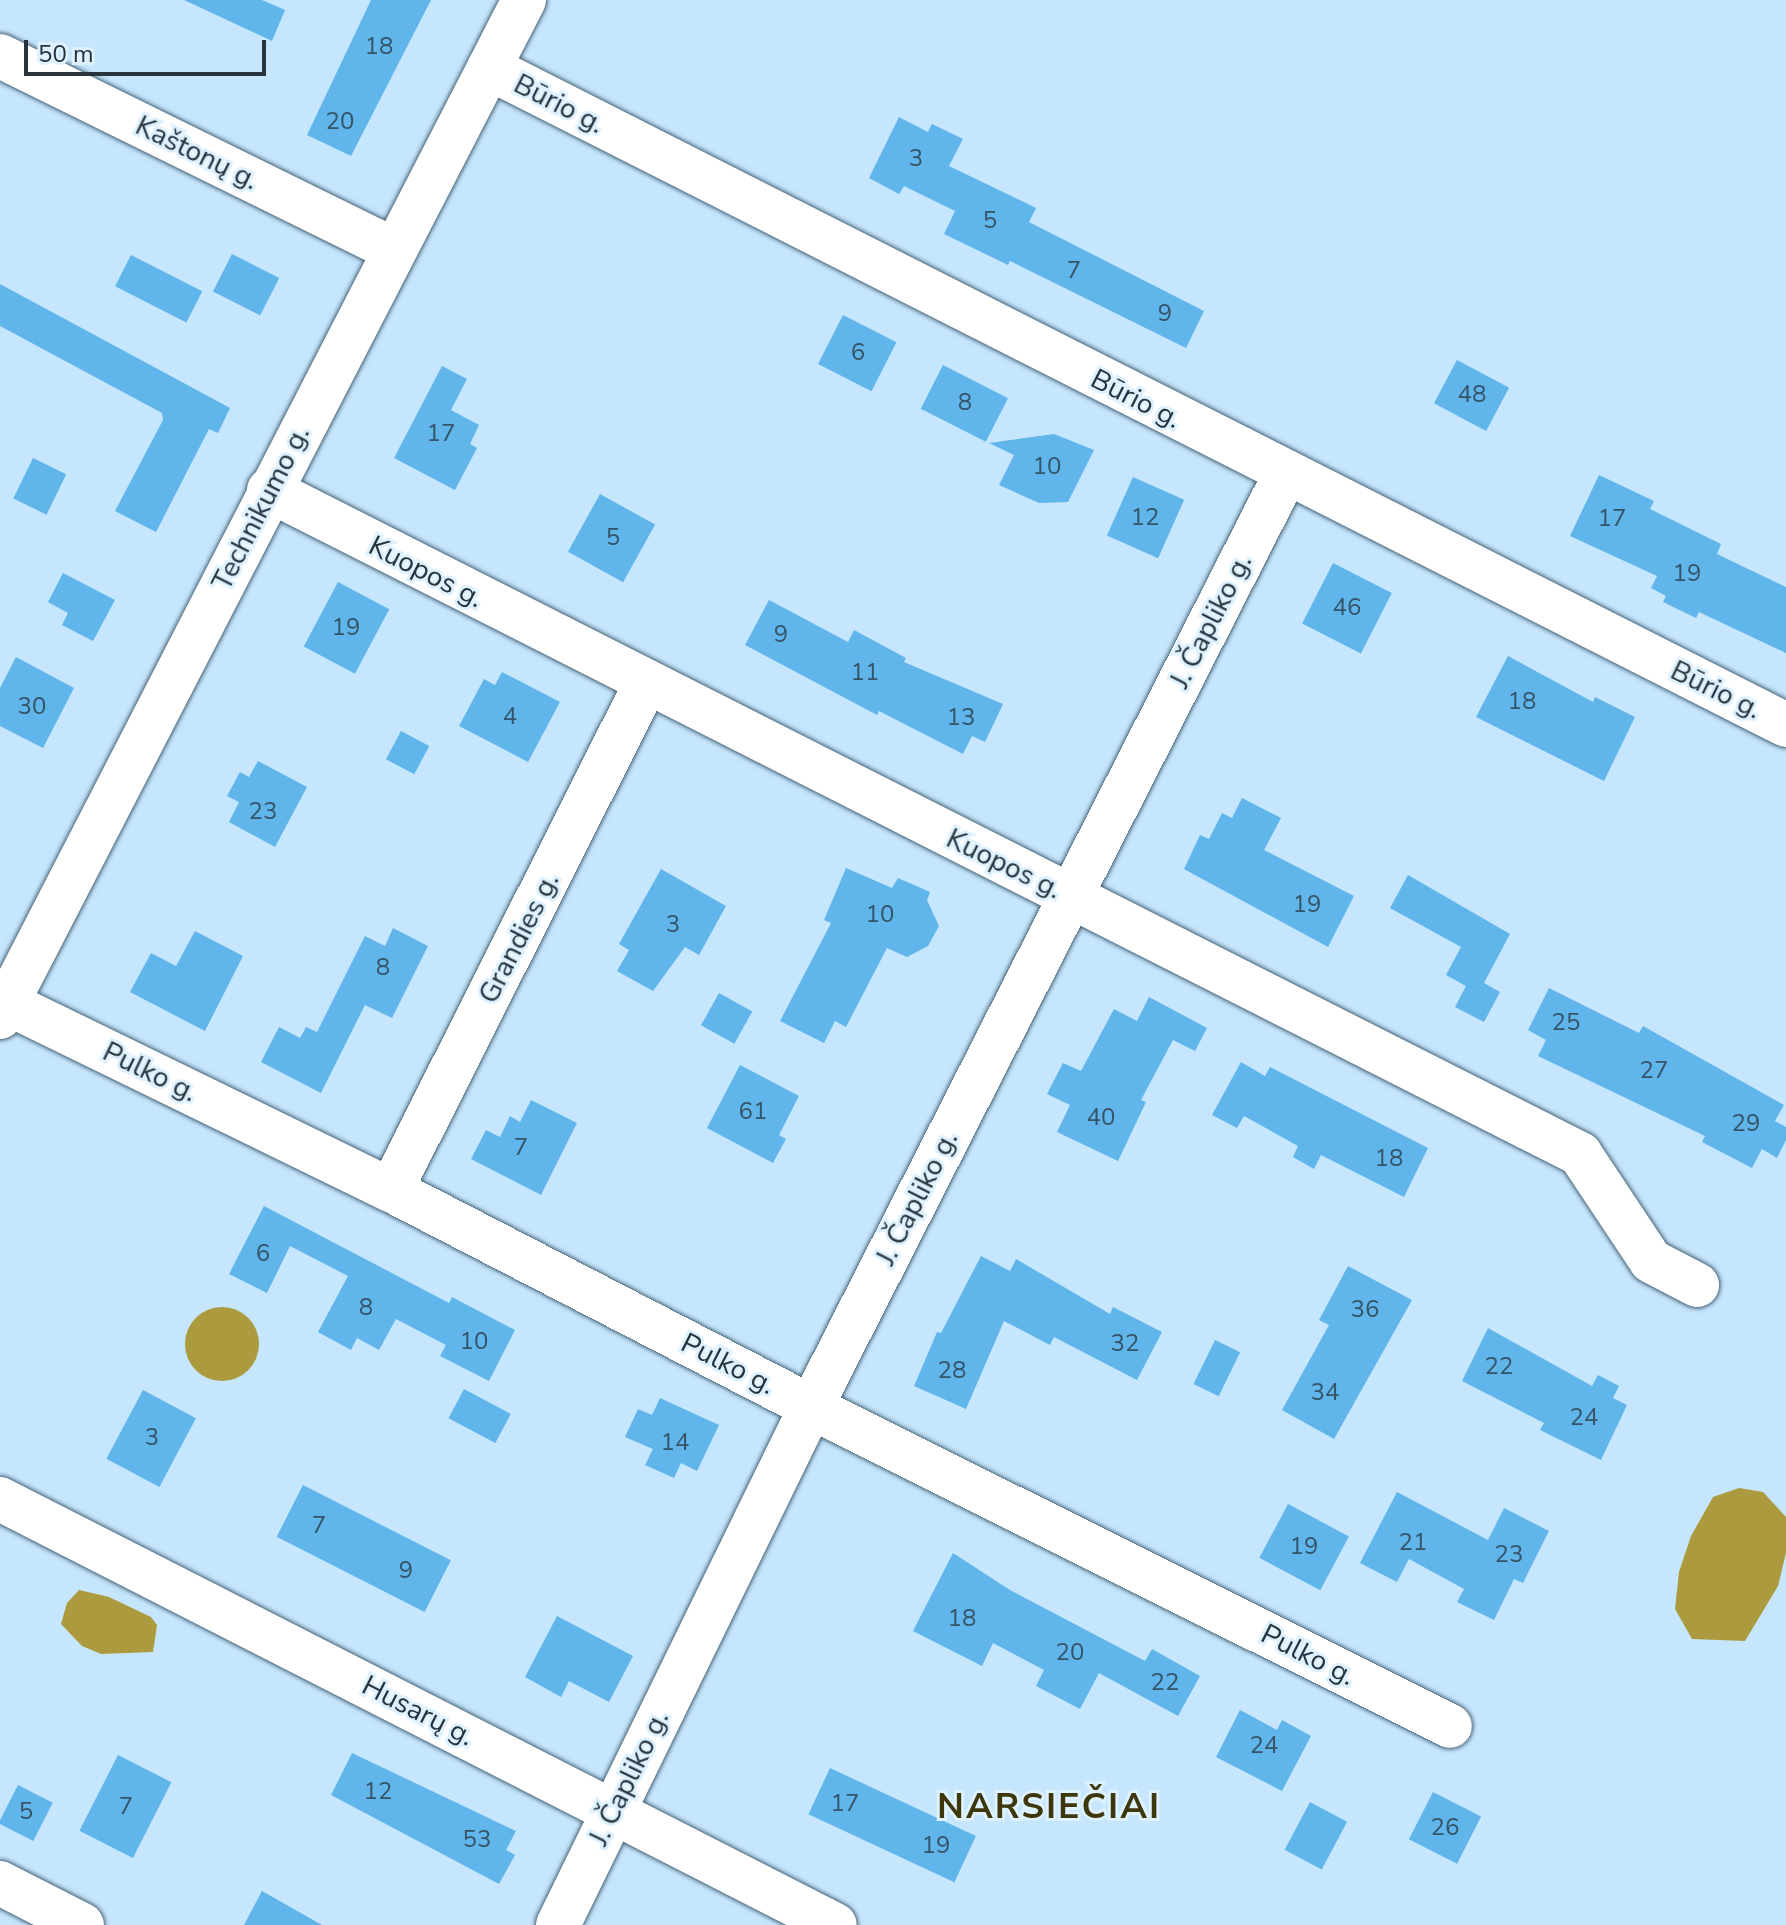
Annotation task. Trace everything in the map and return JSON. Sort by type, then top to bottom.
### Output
[{"type":"street","name":"Technikumo g.","points":[[4,1010],[269,490],[524,0]]},
{"type":"street","name":"Kaštonų g.","points":[[0,56],[395,250]]},
{"type":"street","name":"Būrio g.","points":[[489,68],[1285,475],[1786,725]]},
{"type":"street","name":"J. Čapliko g.","points":[[558,1925],[811,1407],[1285,475]]},
{"type":"street","name":"Kuopos g.","points":[[269,490],[645,685],[1580,1154],[1651,1261],[1697,1285]]},
{"type":"street","name":"Grandies g.","points":[[391,1190],[645,685]]},
{"type":"street","name":"Pulko g.","points":[[4,1010],[391,1190],[811,1407],[1450,1726]]},
{"type":"street","name":"Husarų g.","points":[[0,1499],[835,1925]]},
{"type":"street","points":[[0,1883],[82,1925]]},
{"type":"shaded area","points":[[222,1307],[243,1313],[253,1323],[259,1344],[253,1365],[243,1375],[222,1381],[201,1375],[191,1365],[185,1344],[191,1323],[201,1313]]},
{"type":"shaded area","points":[[1739,1488],[1763,1492],[1786,1517],[1786,1553],[1778,1586],[1745,1641],[1692,1639],[1675,1609],[1679,1572],[1691,1536],[1713,1497]]},
{"type":"shaded area","points":[[79,1590],[109,1597],[151,1617],[157,1625],[153,1652],[101,1654],[82,1646],[61,1624],[67,1603]]},
{"type":"building","points":[[184,0],[262,0],[285,10],[272,41]]},
{"type":"building","points":[[371,0],[431,0],[351,156],[307,135]]},
{"type":"building","points":[[899,117],[928,132],[932,124],[963,139],[949,166],[1036,208],[1029,222],[1204,311],[1186,348],[1010,261],[1008,265],[944,234],[955,211],[904,186],[899,194],[869,178]]},
{"type":"building","points":[[232,254],[279,278],[260,315],[213,291]]},
{"type":"building","points":[[131,255],[202,291],[186,323],[115,286]]},
{"type":"building","points":[[0,284],[230,408],[218,433],[209,429],[156,532],[115,511],[163,420],[162,413],[0,326]]},
{"type":"building","points":[[843,315],[896,342],[871,391],[818,364]]},
{"type":"building","points":[[1457,360],[1509,388],[1486,431],[1434,403]]},
{"type":"building","points":[[943,365],[1008,398],[986,442],[921,409]]},
{"type":"building","points":[[442,366],[467,379],[451,410],[479,425],[470,444],[477,448],[455,490],[394,458]]},
{"type":"building","points":[[1054,434],[1094,450],[1068,502],[1039,503],[999,485],[1014,455],[989,443]]},
{"type":"building","points":[[33,458],[66,474],[47,515],[13,498]]},
{"type":"building","points":[[1599,475],[1654,501],[1650,509],[1721,544],[1717,554],[1786,587],[1786,653],[1699,612],[1696,618],[1663,602],[1666,596],[1651,588],[1657,576],[1570,536]]},
{"type":"building","points":[[1133,477],[1184,500],[1158,558],[1107,535]]},
{"type":"building","points":[[600,494],[655,525],[623,582],[568,552]]},
{"type":"building","points":[[1333,563],[1392,593],[1361,654],[1302,624]]},
{"type":"building","points":[[63,573],[115,600],[93,641],[62,625],[68,613],[48,602]]},
{"type":"building","points":[[338,582],[389,609],[355,674],[304,646]]},
{"type":"building","points":[[769,600],[848,642],[854,630],[906,658],[904,662],[1003,704],[985,742],[972,736],[963,754],[879,711],[877,715],[745,645]]},
{"type":"building","points":[[1508,656],[1593,702],[1595,697],[1635,717],[1604,781],[1476,717]]},
{"type":"building","points":[[16,657],[74,688],[43,748],[0,726],[0,688]]},
{"type":"building","points":[[502,672],[560,702],[528,762],[459,726],[484,679],[495,685]]},
{"type":"building","points":[[401,731],[429,746],[414,774],[386,759]]},
{"type":"building","points":[[258,761],[307,787],[275,847],[229,822],[239,802],[227,796],[240,772],[249,777]]},
{"type":"building","points":[[1242,798],[1281,818],[1264,850],[1354,896],[1328,947],[1184,869],[1200,835],[1209,839],[1222,813],[1232,818]]},
{"type":"building","points":[[846,868],[892,888],[898,878],[930,892],[927,900],[939,926],[928,946],[907,957],[887,948],[846,1027],[835,1021],[824,1043],[780,1021],[831,923],[824,920]]},
{"type":"building","points":[[661,869],[726,906],[699,955],[685,947],[653,991],[617,971],[629,950],[619,944]]},
{"type":"building","points":[[1408,875],[1510,934],[1484,983],[1500,992],[1484,1022],[1455,1007],[1466,986],[1446,975],[1461,947],[1390,908]]},
{"type":"building","points":[[393,928],[428,946],[392,1018],[365,1005],[321,1093],[261,1062],[279,1027],[300,1038],[306,1027],[317,1032],[365,936],[385,946]]},
{"type":"building","points":[[195,931],[243,956],[205,1031],[130,992],[151,953],[176,966]]},
{"type":"building","points":[[1549,988],[1639,1033],[1643,1026],[1784,1105],[1775,1121],[1786,1127],[1786,1140],[1777,1158],[1762,1149],[1752,1168],[1702,1142],[1705,1136],[1538,1056],[1546,1040],[1528,1030]]},
{"type":"building","points":[[719,993],[752,1011],[734,1044],[701,1025]]},
{"type":"building","points":[[1149,997],[1207,1028],[1195,1051],[1173,1040],[1141,1100],[1146,1102],[1118,1161],[1057,1132],[1070,1105],[1047,1094],[1063,1063],[1081,1071],[1114,1009],[1137,1021]]},
{"type":"building","points":[[1241,1062],[1265,1076],[1270,1067],[1428,1148],[1404,1197],[1321,1155],[1314,1169],[1293,1157],[1298,1146],[1244,1116],[1237,1128],[1212,1115]]},
{"type":"building","points":[[740,1065],[799,1096],[779,1135],[786,1139],[773,1163],[707,1128]]},
{"type":"building","points":[[531,1100],[577,1123],[541,1195],[471,1159],[486,1130],[500,1137],[510,1116],[520,1122]]},
{"type":"building","points":[[264,1206],[449,1303],[452,1297],[515,1330],[489,1381],[440,1356],[446,1345],[396,1319],[379,1350],[357,1338],[351,1350],[318,1332],[348,1276],[290,1246],[267,1293],[229,1274]]},
{"type":"building","points":[[981,1256],[1010,1271],[1016,1259],[1110,1314],[1113,1307],[1162,1332],[1137,1380],[1054,1337],[1050,1345],[1004,1321],[966,1409],[914,1386],[937,1332],[941,1333]]},
{"type":"building","points":[[1348,1266],[1412,1300],[1334,1439],[1282,1410],[1329,1325],[1319,1320]]},
{"type":"building","points":[[1488,1328],[1592,1386],[1598,1375],[1619,1386],[1613,1398],[1627,1405],[1601,1460],[1540,1430],[1544,1423],[1462,1381]]},
{"type":"building","points":[[1215,1340],[1240,1352],[1219,1396],[1194,1384]]},
{"type":"building","points":[[464,1389],[511,1414],[495,1443],[449,1418]]},
{"type":"building","points":[[143,1390],[196,1418],[159,1487],[106,1459]]},
{"type":"building","points":[[660,1398],[719,1425],[697,1471],[681,1463],[674,1478],[645,1465],[653,1449],[625,1437],[638,1409],[652,1415]]},
{"type":"building","points":[[303,1485],[451,1560],[425,1612],[277,1537]]},
{"type":"building","points":[[1397,1492],[1488,1540],[1504,1508],[1549,1531],[1523,1583],[1514,1579],[1494,1620],[1457,1602],[1464,1589],[1409,1559],[1397,1582],[1360,1563]]},
{"type":"building","points":[[1288,1504],[1349,1536],[1320,1590],[1259,1558]]},
{"type":"building","points":[[953,1553],[1010,1590],[1145,1661],[1152,1649],[1200,1676],[1178,1716],[1099,1673],[1080,1709],[1036,1686],[1044,1670],[993,1643],[982,1666],[913,1631]]},
{"type":"building","points":[[557,1616],[633,1656],[609,1702],[569,1681],[561,1697],[525,1677]]},
{"type":"building","points":[[1240,1710],[1277,1730],[1282,1720],[1311,1736],[1282,1791],[1216,1757]]},
{"type":"building","points":[[352,1753],[516,1831],[506,1850],[515,1855],[499,1884],[331,1795]]},
{"type":"building","points":[[118,1755],[171,1782],[133,1858],[79,1831]]},
{"type":"building","points":[[830,1768],[976,1836],[954,1882],[808,1814]]},
{"type":"building","points":[[18,1785],[53,1803],[33,1841],[0,1824]]},
{"type":"building","points":[[1433,1792],[1481,1817],[1457,1864],[1409,1839]]},
{"type":"building","points":[[1310,1802],[1347,1822],[1322,1869],[1285,1850]]},
{"type":"building","points":[[262,1891],[322,1925],[244,1925]]},
{"type":"district","name":"NARSIEČIAI","points":[[1049,1807]]}]
